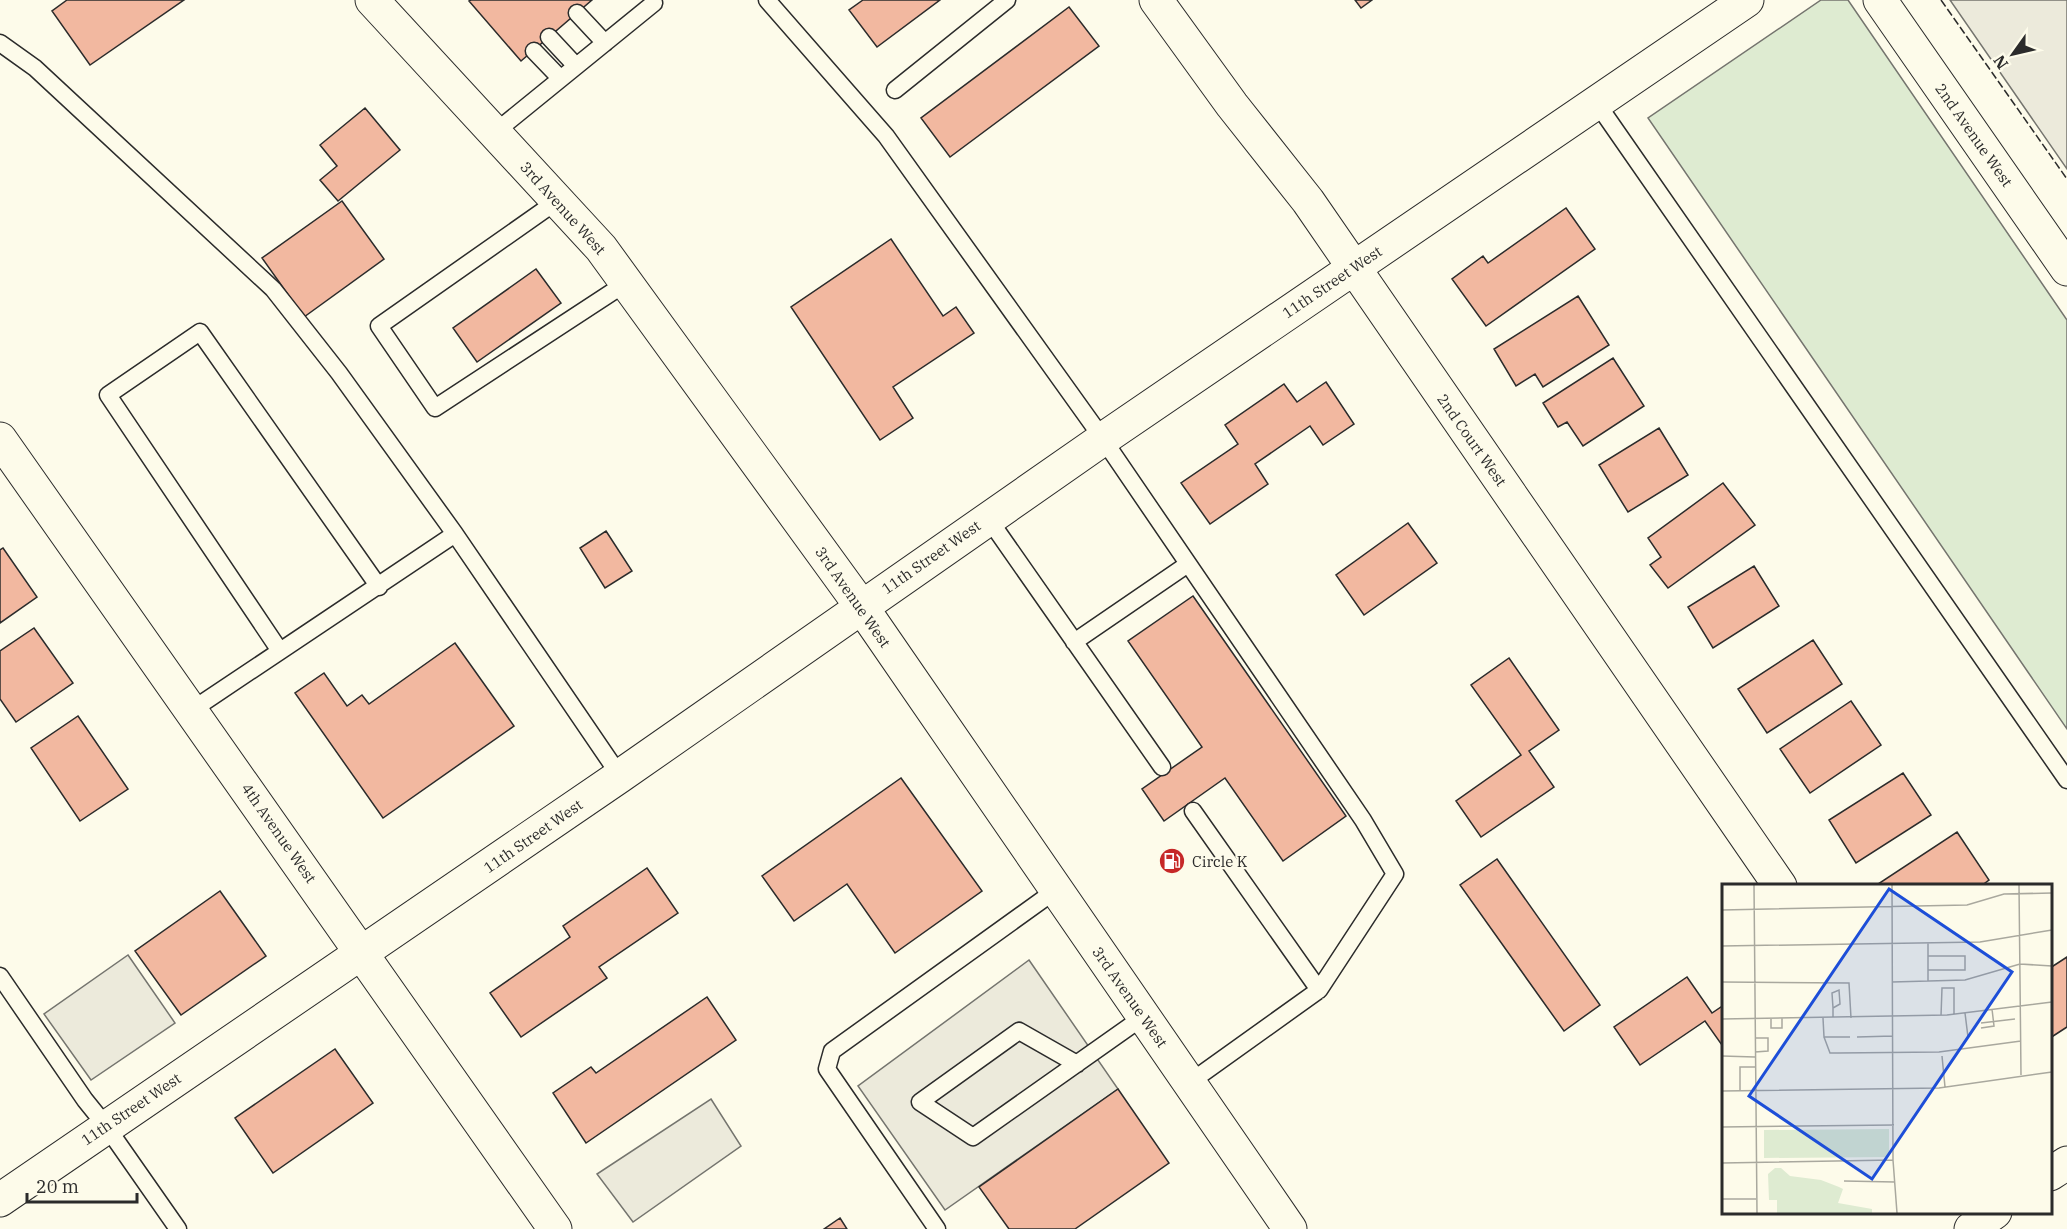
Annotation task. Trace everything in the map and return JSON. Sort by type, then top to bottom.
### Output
[{"type":"street","name":"3rd Avenue West","points":[[372,0],[601,248],[861,606],[1290,1229]]},
{"type":"street","name":"2nd Court West","points":[[1156,0],[1232,105],[1308,201],[1779,884]]},
{"type":"street","name":"11th Street West","points":[[0,1200],[620,776],[861,606],[1353,267],[1747,0]]},
{"type":"street","name":"2nd Avenue West","points":[[1880,0],[2067,269]]},
{"type":"street","name":"4th Avenue West","points":[[0,439],[555,1229]]},
{"type":"street","points":[[2052,1173],[2067,1163]]},
{"type":"street","points":[[1971,1229],[1992,1214]]},
{"type":"street","points":[[2006,1214],[2017,1229]]},
{"type":"lane","points":[[767,0],[886,136],[1103,439],[1363,820],[1395,874],[1319,990],[1189,1083]]},
{"type":"lane","points":[[895,90],[1007,0]]},
{"type":"lane","points":[[494,133],[654,3]]},
{"type":"lane","points":[[577,13],[605,43]]},
{"type":"lane","points":[[549,37],[576,66]]},
{"type":"lane","points":[[0,43],[35,68],[273,289],[339,373],[455,534],[620,776]]},
{"type":"lane","points":[[534,51],[560,78]]},
{"type":"lane","points":[[1596,102],[2067,780]]},
{"type":"lane","points":[[557,201],[379,326],[435,408],[626,283]]},
{"type":"lane","points":[[280,651],[108,394],[200,332],[379,587]]},
{"type":"lane","points":[[988,518],[1162,767]]},
{"type":"lane","points":[[192,710],[455,534]]},
{"type":"lane","points":[[1074,642],[1188,564]]},
{"type":"lane","points":[[1193,811],[1319,990]]},
{"type":"lane","points":[[937,1229],[827,1069],[832,1051],[1056,890]]},
{"type":"lane","points":[[0,976],[85,1100],[106,1126],[178,1229]]},
{"type":"lane","points":[[1077,1064],[1019,1031],[920,1102],[973,1137],[1077,1064],[1143,1017]]},
{"type":"green space","points":[[1821,0],[1848,0],[2067,320],[2067,729],[1648,118]]},
{"type":"shaded area","points":[[1950,0],[2067,0],[2067,169]]},
{"type":"shaded area","points":[[128,955],[175,1023],[91,1080],[44,1014]]},
{"type":"shaded area","points":[[1029,960],[1118,1089],[945,1210],[858,1086]]},
{"type":"shaded area","points":[[711,1099],[741,1146],[633,1222],[597,1174]]},
{"type":"building","points":[[67,0],[184,0],[90,65],[52,11]]},
{"type":"building","points":[[592,0],[521,61],[469,1]]},
{"type":"building","points":[[863,0],[940,0],[877,47],[849,10]]},
{"type":"building","points":[[1355,0],[1372,0],[1361,8]]},
{"type":"building","points":[[1069,7],[1099,46],[950,157],[921,118]]},
{"type":"building","points":[[365,108],[400,150],[338,201],[320,180],[337,166],[320,145]]},
{"type":"building","points":[[342,201],[384,259],[304,317],[262,258]]},
{"type":"building","points":[[1566,208],[1595,249],[1486,326],[1452,279],[1483,256],[1488,263]]},
{"type":"building","points":[[891,239],[943,316],[956,307],[974,333],[893,387],[913,418],[880,440],[791,307]]},
{"type":"building","points":[[536,269],[561,303],[477,362],[453,328]]},
{"type":"building","points":[[1578,296],[1609,345],[1543,387],[1535,374],[1516,386],[1494,349]]},
{"type":"building","points":[[1613,358],[1644,406],[1583,446],[1567,422],[1558,427],[1543,403]]},
{"type":"building","points":[[1326,382],[1354,424],[1323,445],[1310,426],[1255,464],[1268,484],[1210,524],[1181,483],[1238,444],[1225,425],[1284,384],[1297,402]]},
{"type":"building","points":[[1659,428],[1688,475],[1628,512],[1599,465]]},
{"type":"building","points":[[1723,483],[1755,525],[1668,588],[1650,565],[1661,557],[1648,538]]},
{"type":"building","points":[[1408,523],[1437,563],[1364,615],[1336,575]]},
{"type":"building","points":[[606,531],[632,571],[605,588],[580,548]]},
{"type":"building","points":[[3,548],[37,597],[0,623],[0,550]]},
{"type":"building","points":[[1754,566],[1779,606],[1713,648],[1688,607]]},
{"type":"building","points":[[1193,596],[1346,816],[1283,861],[1225,778],[1164,821],[1142,789],[1202,747],[1128,641]]},
{"type":"building","points":[[34,628],[73,683],[16,722],[0,699],[0,651]]},
{"type":"building","points":[[1813,640],[1842,684],[1767,733],[1738,689]]},
{"type":"building","points":[[455,643],[514,726],[383,818],[295,693],[324,673],[347,706],[362,695],[369,704]]},
{"type":"building","points":[[1509,658],[1559,730],[1529,751],[1554,787],[1481,837],[1456,801],[1521,755],[1471,685]]},
{"type":"building","points":[[1851,701],[1881,745],[1810,793],[1780,749]]},
{"type":"building","points":[[78,716],[128,789],[80,821],[31,748]]},
{"type":"building","points":[[1903,773],[1931,815],[1856,863],[1829,820]]},
{"type":"building","points":[[901,778],[982,891],[895,953],[847,884],[794,921],[762,876]]},
{"type":"building","points":[[1957,832],[1989,880],[1984,884],[1878,884]]},
{"type":"building","points":[[1497,859],[1600,1005],[1564,1031],[1460,885]]},
{"type":"building","points":[[647,868],[678,913],[599,967],[607,978],[521,1037],[490,993],[570,937],[563,926]]},
{"type":"building","points":[[220,891],[266,956],[181,1015],[135,951]]},
{"type":"building","points":[[2067,957],[2067,1027],[2052,1037],[2052,967]]},
{"type":"building","points":[[1687,977],[1712,1013],[1722,1006],[1722,1045],[1705,1021],[1640,1065],[1614,1027]]},
{"type":"building","points":[[707,997],[736,1040],[586,1143],[553,1093],[591,1067],[596,1073]]},
{"type":"building","points":[[335,1049],[373,1103],[273,1173],[235,1118]]},
{"type":"building","points":[[1118,1089],[1169,1163],[1075,1229],[1009,1229],[979,1187]]},
{"type":"building","points":[[840,1218],[847,1229],[824,1229]]},
{"type":"fence","points":[[1941,0],[2067,179]]},
{"type":"place","name":"Circle K","points":[[1172,861]]}]
